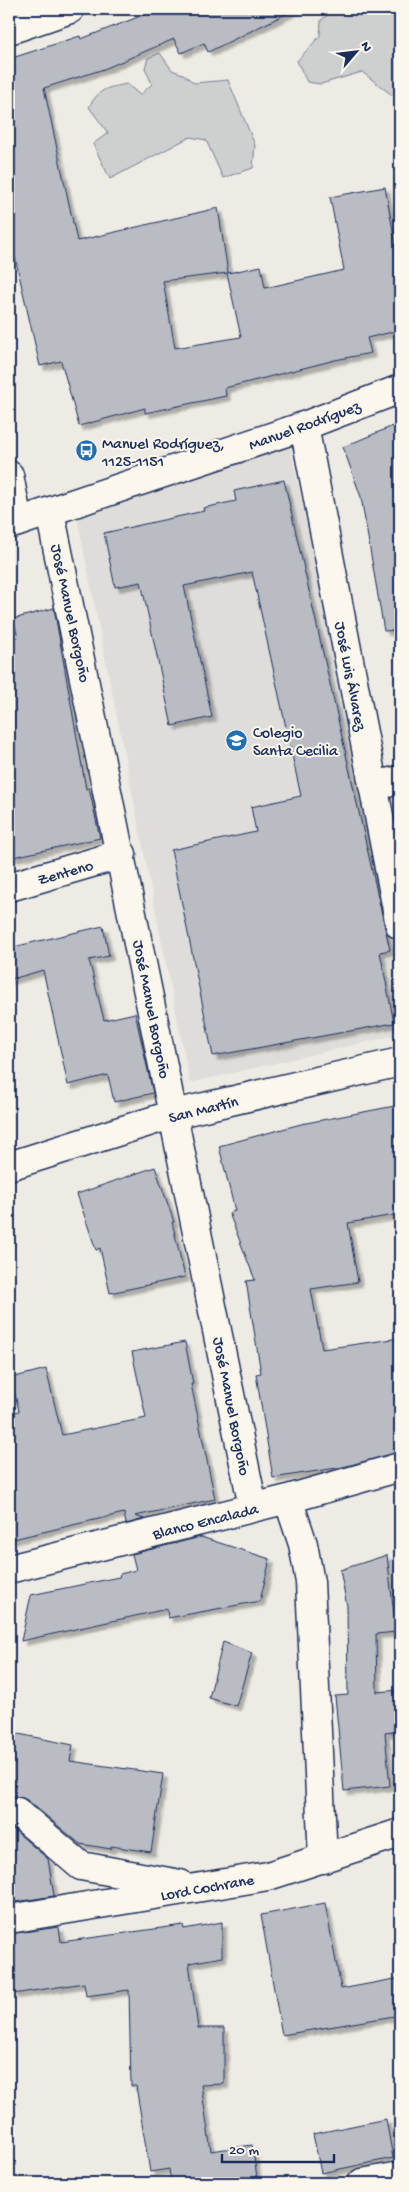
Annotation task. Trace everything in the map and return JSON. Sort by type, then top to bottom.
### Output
[{"type":"street","points":[[9,30],[70,9]]},
{"type":"street","name":"Manuel Rodríguez","points":[[14,524],[304,426],[400,389]]},
{"type":"street","name":"José Luis Álvarez","points":[[304,426],[400,925]]},
{"type":"street","points":[[9,475],[14,524]]},
{"type":"street","name":"José Manuel Borgoño","points":[[50,512],[122,854],[253,1507]]},
{"type":"street","points":[[373,786],[400,780]]},
{"type":"street","name":"Zenteno","points":[[9,887],[122,854]]},
{"type":"street","name":"San Martín","points":[[9,1166],[174,1114],[400,1062]]},
{"type":"street","name":"Blanco Encalada","points":[[9,1569],[288,1498],[400,1467]]},
{"type":"street","points":[[288,1498],[303,1544],[310,1582],[323,1859]]},
{"type":"street","points":[[9,1812],[17,1812],[82,1866],[202,1888]]},
{"type":"street","name":"Lord Cochrane","points":[[9,1919],[268,1876],[400,1833]]},
{"type":"street","points":[[362,2183],[400,2176]]},
{"type":"shaded area","points":[[336,9],[400,9],[400,90],[392,95],[362,72],[321,84],[307,82],[297,61],[320,36],[321,20]]},
{"type":"shaded area","points":[[160,53],[172,70],[183,74],[194,83],[228,80],[255,145],[253,168],[223,178],[206,140],[190,137],[110,179],[93,144],[108,133],[89,107],[100,92],[114,87],[127,84],[140,95],[152,84],[145,68],[148,58]]},
{"type":"shaded area","name":"Colegio Santa Cecilia","points":[[290,446],[400,962],[400,1034],[190,1083],[77,517]]},
{"type":"building","points":[[159,9],[296,9],[208,52],[204,43],[181,53],[174,39],[104,69],[44,88],[77,241],[218,208],[228,273],[261,266],[265,288],[344,270],[330,197],[385,187],[400,268],[400,330],[367,338],[371,353],[335,360],[225,388],[226,396],[145,413],[145,408],[79,426],[61,361],[40,366],[9,231],[9,59],[80,36],[81,39]],"holes":[[[227,273],[241,337],[175,348],[163,281]]]},
{"type":"building","points":[[400,423],[400,630],[384,631],[361,497],[343,447]]},
{"type":"building","points":[[284,480],[390,950],[380,952],[394,1023],[213,1056],[171,850],[256,832],[251,807],[301,796],[252,572],[184,586],[212,717],[172,726],[141,582],[115,587],[104,533],[204,511],[203,508],[236,501],[234,491]]},
{"type":"building","points":[[54,608],[86,789],[89,788],[100,838],[9,858],[9,638],[18,637],[13,619]]},
{"type":"building","points":[[103,926],[109,956],[89,960],[104,1020],[135,1013],[153,1093],[114,1102],[108,1075],[68,1085],[43,970],[9,980],[9,948]]},
{"type":"building","points":[[400,1105],[400,1214],[348,1223],[358,1282],[311,1289],[322,1349],[400,1338],[400,1452],[343,1467],[273,1478],[256,1374],[261,1373],[246,1281],[255,1280],[229,1213],[235,1211],[219,1146],[301,1124]]},
{"type":"building","points":[[155,1167],[174,1222],[172,1222],[185,1277],[110,1293],[100,1248],[96,1250],[77,1194]]},
{"type":"building","points":[[185,1342],[193,1384],[191,1384],[215,1499],[135,1516],[144,1519],[126,1524],[124,1513],[9,1540],[9,1413],[19,1411],[11,1378],[46,1369],[62,1435],[146,1418],[132,1352]]},
{"type":"building","points":[[201,1537],[270,1559],[260,1601],[168,1618],[167,1609],[21,1641],[31,1595],[119,1577],[120,1574],[136,1570],[132,1554]]},
{"type":"building","points":[[387,1555],[396,1632],[376,1634],[377,1692],[400,1690],[400,1731],[385,1733],[390,1786],[344,1791],[335,1696],[348,1695],[347,1606],[340,1570]]},
{"type":"building","points":[[223,1642],[252,1653],[236,1706],[209,1698]]},
{"type":"building","points":[[9,1732],[73,1745],[70,1761],[163,1774],[151,1852],[80,1844],[27,1800],[21,1797],[9,1797]]},
{"type":"building","points":[[9,1828],[12,1828],[48,1859],[54,1896],[9,1903]]},
{"type":"building","points":[[325,1903],[341,1989],[400,1978],[400,2015],[282,2035],[261,1915]]},
{"type":"building","points":[[222,1922],[222,1957],[189,1963],[198,2028],[224,2028],[224,2084],[201,2085],[211,2151],[252,2145],[258,2183],[171,2183],[169,2169],[150,2172],[136,2086],[131,2086],[129,1990],[86,1996],[84,1983],[13,1994],[9,1967],[9,1934],[59,1927],[61,1942],[183,1925],[184,1929]]},
{"type":"building","points":[[386,2119],[393,2158],[321,2173],[313,2134]]},
{"type":"place","name":"Manuel Rodríguez, 1125-1151","points":[[86,451]]},
{"type":"place","name":"Colegio Santa Cecilia","points":[[237,740]]}]
